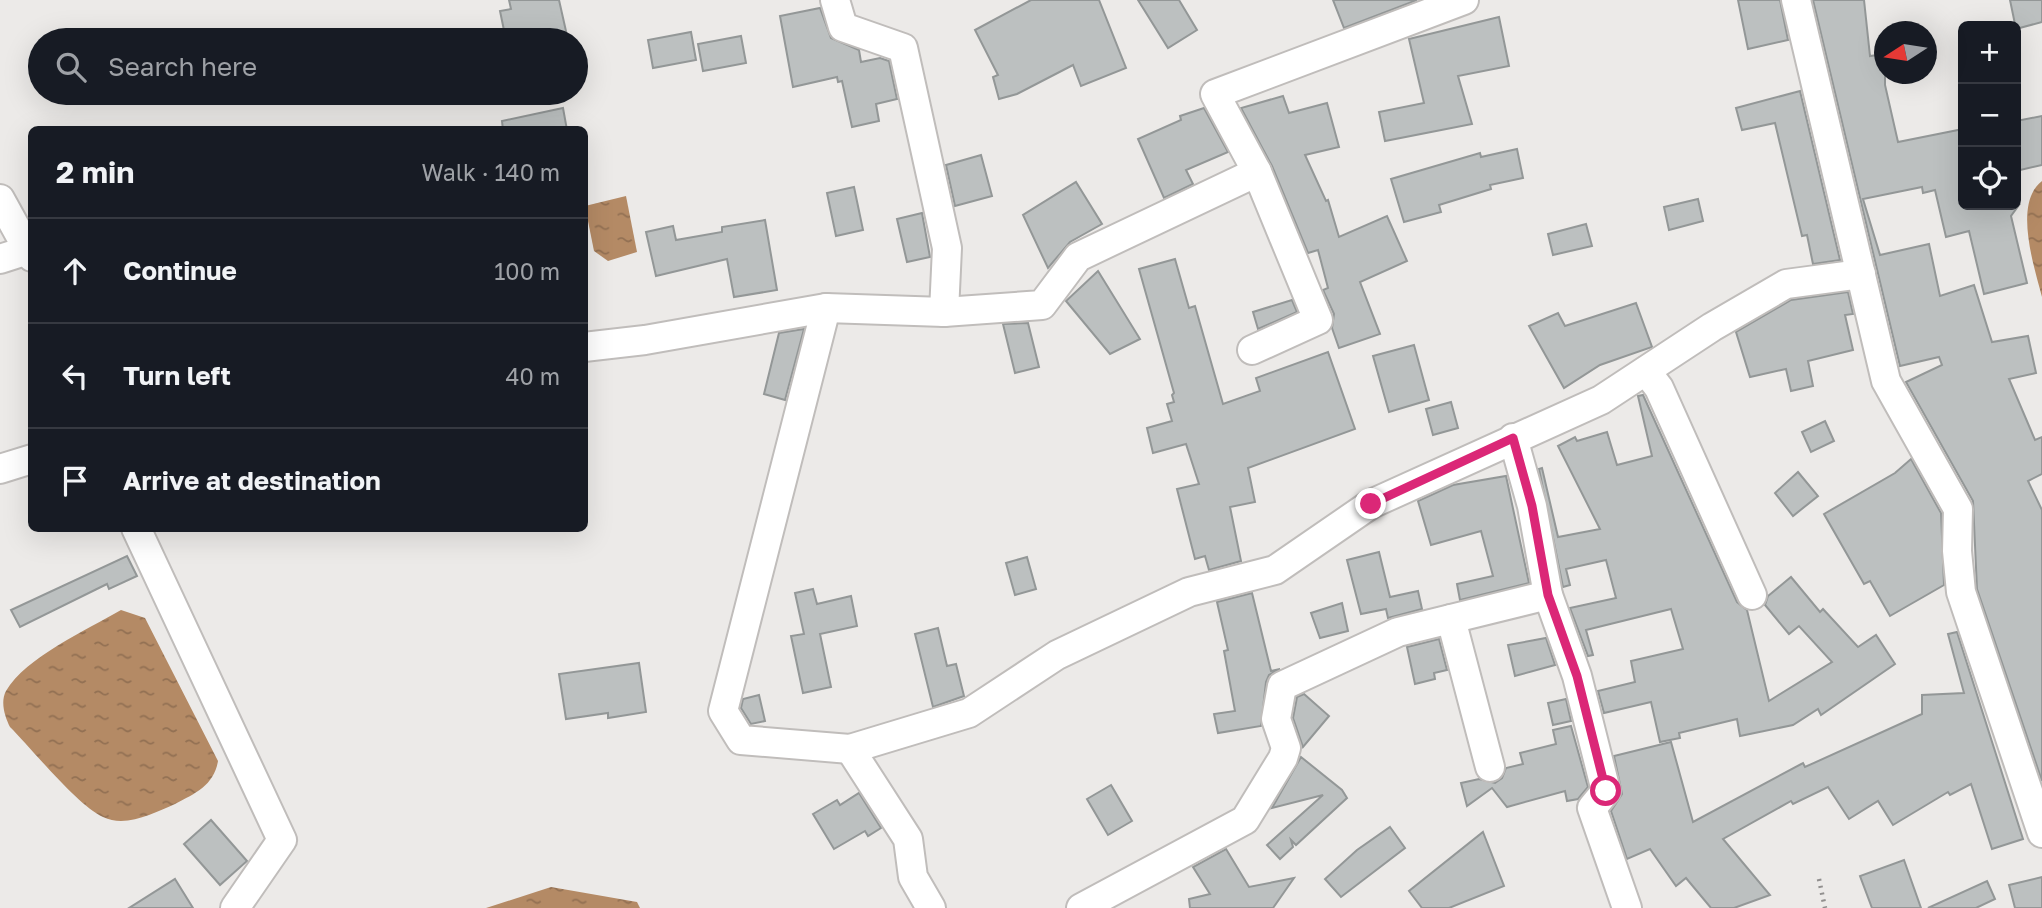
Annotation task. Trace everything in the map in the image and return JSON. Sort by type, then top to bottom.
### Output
[{"type":"street","points":[[835,0],[843,27],[903,48],[947,248],[944,312]]},
{"type":"street","points":[[1252,350],[1318,320],[1257,172],[1215,94],[1464,0]]},
{"type":"street","points":[[1796,0],[1886,381],[1958,509],[1957,551],[1961,592],[2042,833]]},
{"type":"street","points":[[588,347],[645,340],[826,308],[944,312],[1042,305],[1078,257],[1257,172]]},
{"type":"street","points":[[0,199],[28,249]]},
{"type":"street","points":[[0,259],[28,253]]},
{"type":"street","points":[[826,308],[723,711],[741,740],[850,748],[969,713],[1058,655],[1189,592],[1275,570],[1371,504],[1601,400],[1712,327],[1786,284],[1861,274]]},
{"type":"street","points":[[1646,371],[1659,388],[1752,595]]},
{"type":"street","points":[[1513,438],[1532,506],[1548,595],[1577,676],[1606,791],[1592,808],[1597,829],[1627,908]]},
{"type":"street","points":[[0,469],[28,460]]},
{"type":"street","points":[[138,532],[282,840],[235,908]]},
{"type":"street","points":[[1081,908],[1245,820],[1283,758],[1286,748],[1276,719],[1282,686],[1398,632],[1548,595]]},
{"type":"street","points":[[1451,619],[1490,767]]},
{"type":"street","points":[[850,748],[908,839],[913,877],[931,908]]},
{"type":"path","points":[[1819,879],[1825,908]]},
{"type":"water","points":[[2042,181],[2042,297],[2031,252],[2027,219],[2033,191]]},
{"type":"water","points":[[626,196],[637,252],[608,261],[594,251],[588,205]]},
{"type":"water","points":[[121,610],[145,618],[218,761],[213,776],[197,792],[149,815],[121,821],[103,817],[93,811],[68,789],[10,727],[3,705],[6,691],[28,667],[58,645]]},
{"type":"water","points":[[551,887],[637,902],[640,908],[486,908]]},
{"type":"building","points":[[509,0],[559,0],[565,28],[504,28],[500,11],[511,9]]},
{"type":"building","points":[[1031,0],[1099,0],[1126,68],[1081,86],[1073,65],[1017,94],[999,99],[993,77],[998,75],[975,30]]},
{"type":"building","points":[[1138,0],[1179,0],[1197,30],[1168,48]]},
{"type":"building","points":[[1333,0],[1417,0],[1344,28]]},
{"type":"building","points":[[1738,0],[1780,0],[1788,40],[1748,49]]},
{"type":"building","points":[[1813,0],[1864,0],[1870,56],[1874,55],[1874,84],[1885,84],[1898,142],[1958,130],[1958,210],[2015,210],[2011,216],[2027,283],[1984,294],[1969,231],[1946,237],[1935,190],[1923,193],[1922,187],[1863,199],[1880,255],[1929,244],[1940,296],[1974,285],[1992,342],[2028,336],[2036,373],[2009,379],[2035,440],[2042,437],[2042,474],[2028,481],[2042,510],[2042,781],[1977,589],[1973,501],[1906,382],[1942,365],[1939,357],[1900,366]]},
{"type":"building","points":[[2010,0],[2042,0],[2042,22],[2021,28],[2021,21],[2014,21]]},
{"type":"building","points":[[820,8],[831,38],[859,50],[861,62],[880,58],[889,61],[897,99],[876,104],[879,121],[852,127],[842,81],[838,82],[837,77],[793,87],[780,16]]},
{"type":"building","points":[[1499,17],[1509,66],[1458,76],[1472,124],[1385,141],[1379,112],[1424,103],[1409,39]]},
{"type":"building","points":[[691,32],[696,60],[653,68],[648,40]]},
{"type":"building","points":[[741,36],[746,63],[703,71],[698,44]]},
{"type":"building","points":[[1800,91],[1840,260],[1813,264],[1807,235],[1802,236],[1775,123],[1742,130],[1736,108]]},
{"type":"building","points":[[1283,96],[1289,113],[1327,103],[1339,147],[1305,155],[1326,201],[1328,200],[1339,237],[1387,216],[1407,261],[1360,282],[1380,334],[1339,348],[1332,328],[1334,314],[1323,290],[1328,288],[1318,250],[1308,253],[1272,166],[1241,108]]},
{"type":"building","points":[[563,108],[566,126],[503,126],[502,121]]},
{"type":"building","points":[[1204,108],[1228,152],[1186,170],[1193,184],[1164,198],[1138,139],[1181,120],[1180,116]]},
{"type":"building","points":[[2042,116],[2042,165],[2021,170],[2021,147],[2021,120]]},
{"type":"building","points":[[1517,149],[1523,178],[1490,185],[1491,189],[1439,205],[1441,212],[1404,222],[1391,179],[1480,153],[1481,157]]},
{"type":"building","points":[[981,155],[992,196],[955,206],[946,165]]},
{"type":"building","points":[[1076,182],[1102,224],[1070,242],[1048,268],[1023,215]]},
{"type":"building","points":[[854,187],[863,230],[836,236],[827,193]]},
{"type":"building","points":[[1698,199],[1703,221],[1669,230],[1664,207]]},
{"type":"building","points":[[922,213],[930,257],[907,262],[897,219]]},
{"type":"building","points":[[765,220],[777,290],[734,297],[727,259],[656,276],[646,232],[673,226],[676,240],[722,232],[722,227]]},
{"type":"building","points":[[1586,224],[1592,246],[1553,255],[1548,234]]},
{"type":"building","points":[[1175,259],[1189,308],[1195,306],[1223,404],[1260,391],[1256,378],[1328,352],[1355,429],[1248,468],[1255,502],[1230,507],[1241,561],[1209,570],[1205,556],[1195,559],[1177,489],[1199,484],[1186,444],[1153,453],[1147,428],[1172,421],[1167,404],[1174,402],[1174,393],[1139,269]]},
{"type":"building","points":[[1098,271],[1140,339],[1110,354],[1066,301]]},
{"type":"building","points":[[1848,292],[1853,314],[1845,315],[1853,350],[1808,361],[1813,386],[1791,391],[1786,369],[1750,377],[1736,332],[1791,300]]},
{"type":"building","points":[[1292,300],[1297,312],[1258,329],[1253,312]]},
{"type":"building","points":[[1636,303],[1652,347],[1600,365],[1564,388],[1529,326],[1558,313],[1565,326]]},
{"type":"building","points":[[1028,323],[1039,367],[1015,373],[1003,324]]},
{"type":"building","points":[[804,329],[785,400],[764,394],[779,333]]},
{"type":"building","points":[[1414,345],[1429,400],[1389,412],[1373,356]]},
{"type":"building","points":[[1643,395],[1737,602],[1747,610],[1769,701],[1832,662],[1799,626],[1789,634],[1765,605],[1768,596],[1791,577],[1820,612],[1823,609],[1858,647],[1876,635],[1895,664],[1821,715],[1818,709],[1793,725],[1740,736],[1737,719],[1679,733],[1680,738],[1660,742],[1651,702],[1604,713],[1598,691],[1635,682],[1631,661],[1683,649],[1671,609],[1586,630],[1593,655],[1588,656],[1570,608],[1616,598],[1606,560],[1566,569],[1570,585],[1563,587],[1539,469],[1542,468],[1558,537],[1600,529],[1558,446],[1575,437],[1577,441],[1607,432],[1617,465],[1652,456],[1638,396]]},
{"type":"building","points":[[1451,402],[1458,428],[1433,435],[1426,409]]},
{"type":"building","points":[[1825,421],[1834,441],[1811,452],[1802,432]]},
{"type":"building","points":[[1911,459],[1941,513],[1944,585],[1890,616],[1870,581],[1864,584],[1824,514],[1895,473]]},
{"type":"building","points":[[1798,472],[1818,496],[1793,516],[1775,493]]},
{"type":"building","points":[[1506,476],[1529,583],[1460,600],[1457,584],[1493,576],[1481,531],[1431,545],[1418,501],[1453,485]]},
{"type":"building","points":[[1379,552],[1390,597],[1418,591],[1422,609],[1388,618],[1386,609],[1361,614],[1347,560]]},
{"type":"building","points":[[127,556],[137,576],[109,589],[107,584],[20,627],[11,610]]},
{"type":"building","points":[[1027,557],[1036,589],[1015,595],[1006,563]]},
{"type":"building","points":[[813,589],[817,604],[851,596],[857,626],[820,634],[831,687],[803,693],[791,636],[804,634],[795,593]]},
{"type":"building","points":[[1252,593],[1271,671],[1280,669],[1269,675],[1266,682],[1261,726],[1218,733],[1214,714],[1235,711],[1224,651],[1228,650],[1217,602]]},
{"type":"building","points":[[1342,603],[1348,631],[1320,638],[1311,613]]},
{"type":"building","points":[[938,628],[947,666],[956,664],[964,696],[933,707],[915,634]]},
{"type":"building","points":[[1957,632],[2023,839],[1992,849],[1971,784],[1950,795],[1948,792],[1893,825],[1878,801],[1849,819],[1828,787],[1793,804],[1791,801],[1723,839],[1770,895],[1734,908],[1711,908],[1686,878],[1676,886],[1650,849],[1627,859],[1611,811],[1622,794],[1614,756],[1671,742],[1693,822],[1803,763],[1805,767],[1922,714],[1922,695],[1964,693],[1948,634]]},
{"type":"building","points":[[1546,638],[1555,665],[1515,676],[1508,645]]},
{"type":"building","points":[[1439,639],[1447,670],[1434,673],[1435,679],[1415,684],[1407,647]]},
{"type":"building","points":[[639,663],[646,712],[608,718],[608,713],[566,719],[559,674]]},
{"type":"building","points":[[1304,694],[1329,716],[1303,747],[1293,718],[1297,697]]},
{"type":"building","points":[[759,695],[765,721],[751,724],[741,708],[743,699]]},
{"type":"building","points":[[1566,699],[1571,721],[1553,725],[1548,703]]},
{"type":"building","points":[[1571,726],[1588,787],[1578,799],[1567,801],[1565,791],[1507,807],[1492,788],[1467,806],[1461,783],[1479,779],[1495,783],[1502,778],[1506,768],[1523,764],[1520,753],[1556,744],[1553,730]]},
{"type":"building","points":[[1301,757],[1342,790],[1347,798],[1296,845],[1291,840],[1293,847],[1280,859],[1267,845],[1323,795],[1272,808]]},
{"type":"building","points":[[1111,785],[1132,821],[1108,835],[1087,799]]},
{"type":"building","points":[[859,793],[881,828],[868,836],[865,831],[834,849],[813,814],[837,800],[840,805]]},
{"type":"building","points":[[211,820],[247,861],[220,885],[184,844]]},
{"type":"building","points":[[1390,827],[1405,848],[1341,897],[1325,879],[1357,850]]},
{"type":"building","points":[[1483,832],[1504,886],[1449,908],[1422,908],[1409,891]]},
{"type":"building","points":[[1226,849],[1249,887],[1294,878],[1273,908],[1190,908],[1189,899],[1210,894],[1193,867]]},
{"type":"building","points":[[1904,860],[1921,908],[1872,908],[1860,876]]},
{"type":"building","points":[[2042,877],[2042,908],[2015,908],[2009,885]]},
{"type":"building","points":[[175,879],[193,908],[129,908]]},
{"type":"building","points":[[1987,881],[1995,899],[1976,908],[1928,908]]},
{"type":"route","points":[[1371,504],[1513,438],[1532,506],[1548,595],[1577,676],[1606,791]]}]
